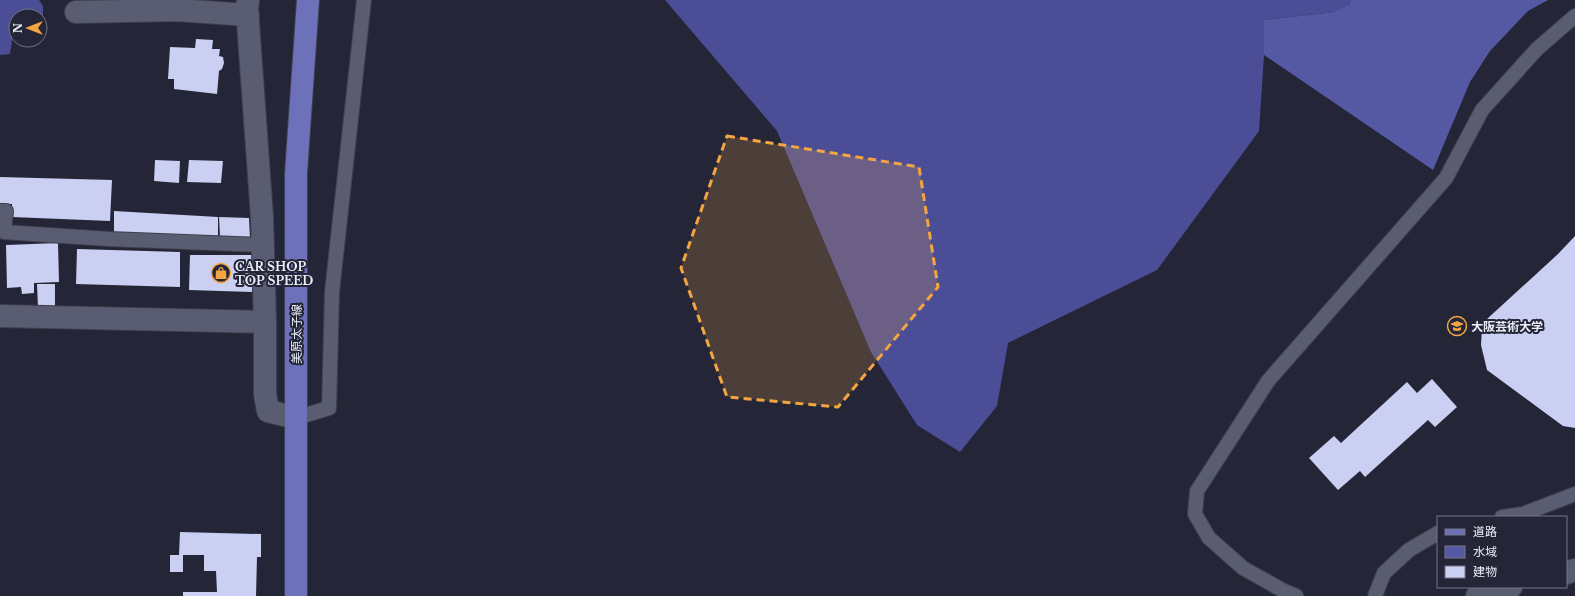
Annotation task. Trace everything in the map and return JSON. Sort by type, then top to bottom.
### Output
[{"type":"main road","name":"美原太子線","points":[[296,596],[296,173],[308,0]]},
{"type":"street","points":[[76,12],[248,8],[262,217],[265,322],[265,394],[268,411],[296,418]]},
{"type":"street","points":[[0,316],[265,322]]},
{"type":"street","points":[[1477,596],[1507,588]]},
{"type":"lane","points":[[296,418],[328,408],[332,292],[364,0]]},
{"type":"lane","points":[[1296,596],[1243,568],[1209,538],[1195,514],[1197,491],[1268,381],[1446,178],[1482,110],[1537,49],[1575,16]]},
{"type":"lane","points":[[0,211],[6,211],[4,232],[109,239],[262,245]]},
{"type":"lane","points":[[1509,516],[1523,514],[1575,494]]},
{"type":"lane","points":[[1375,596],[1384,573],[1409,550],[1437,533]]},
{"type":"highlighted area","points":[[727,136],[919,167],[938,287],[838,407],[727,397],[681,268]]},
{"type":"shaded area","points":[[0,0],[39,0],[43,8],[8,8],[8,48],[11,48],[10,54],[0,55]]},
{"type":"shaded area","points":[[665,0],[1351,0],[1349,4],[1334,12],[1264,20],[1264,55],[1259,131],[1157,270],[1008,343],[997,406],[960,452],[917,425],[871,352],[777,131]]},
{"type":"water","points":[[1351,0],[1548,0],[1528,11],[1490,51],[1470,82],[1433,170],[1264,55],[1264,20],[1334,12],[1349,4]]},
{"type":"building","points":[[196,39],[213,40],[212,49],[220,49],[219,56],[223,57],[224,63],[222,69],[219,71],[217,94],[174,89],[174,79],[168,79],[170,47],[195,48]]},
{"type":"building","points":[[155,160],[180,161],[179,183],[154,181]]},
{"type":"building","points":[[189,160],[223,161],[221,183],[187,182]]},
{"type":"building","points":[[0,177],[112,180],[110,221],[12,217],[12,204],[0,204]]},
{"type":"building","points":[[114,211],[218,217],[218,237],[114,233]]},
{"type":"building","points":[[219,217],[249,218],[250,239],[220,237]]},
{"type":"building","points":[[1575,236],[1575,428],[1563,426],[1487,370],[1481,345],[1482,328],[1487,319],[1558,254]]},
{"type":"building","points":[[58,243],[59,282],[34,283],[34,293],[22,294],[21,287],[7,288],[6,245]]},
{"type":"building","points":[[77,249],[180,252],[180,287],[76,284]]},
{"type":"building","name":"CAR SHOP TOP SPEED","points":[[190,255],[253,255],[252,292],[189,290]]},
{"type":"building","points":[[37,284],[55,284],[55,307],[38,307]]},
{"type":"building","points":[[1432,379],[1457,407],[1435,427],[1428,420],[1365,477],[1360,471],[1338,490],[1309,458],[1334,436],[1341,443],[1407,382],[1417,393]]},
{"type":"building","points":[[180,532],[261,534],[261,557],[257,557],[256,596],[183,596],[183,592],[217,592],[216,571],[204,571],[204,555],[183,555],[183,572],[170,572],[170,555],[179,555]]},
{"type":"place","name":"CAR SHOP TOP SPEED","points":[[221,273]]},
{"type":"place","name":"大阪芸術大学","points":[[1457,326]]}]
